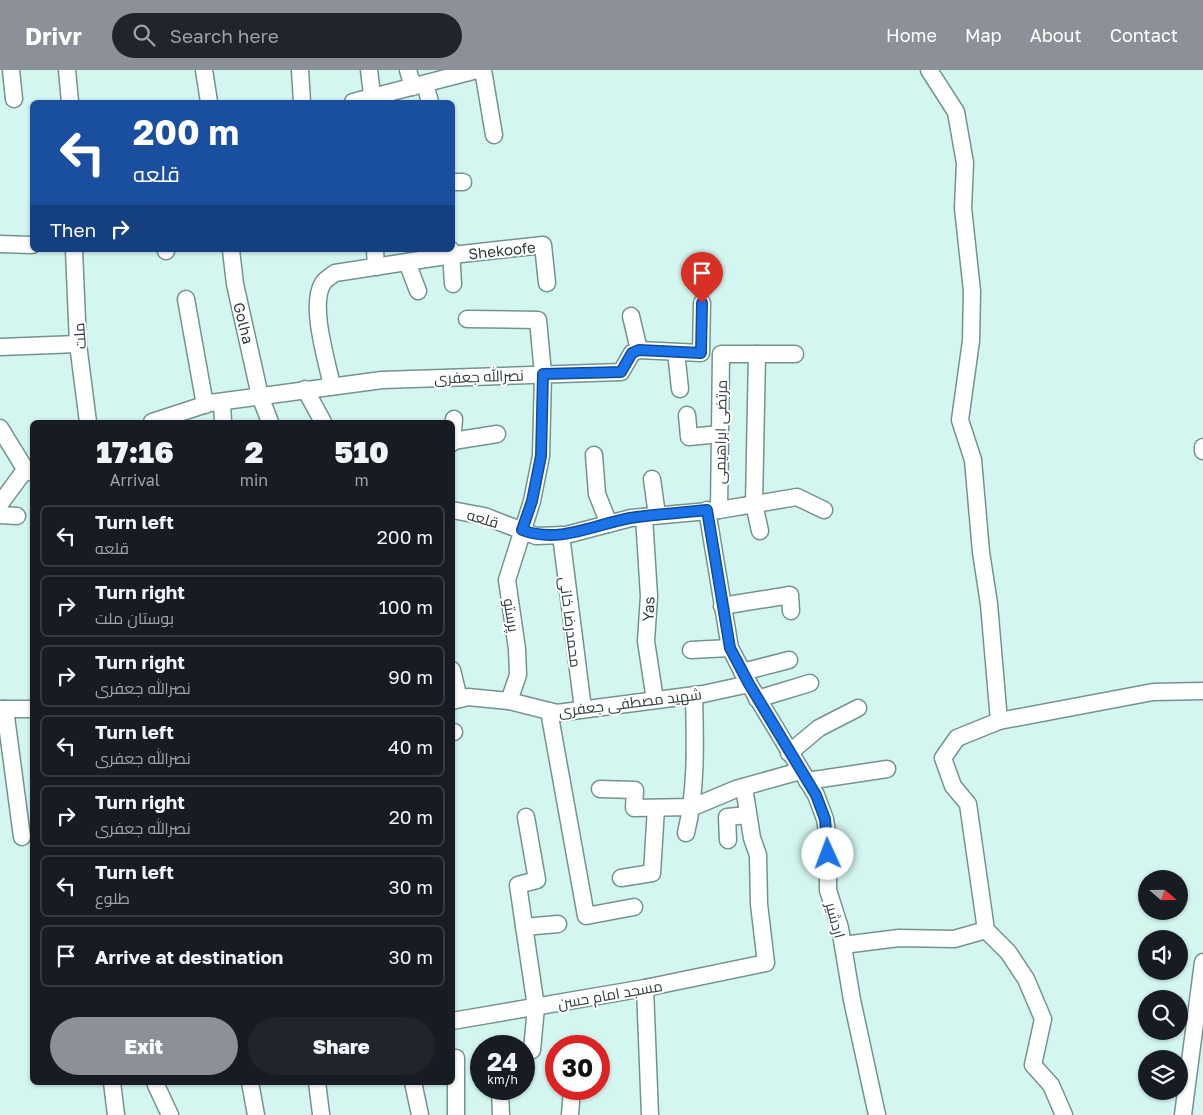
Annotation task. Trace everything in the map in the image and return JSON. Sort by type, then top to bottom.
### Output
[{"type":"street","points":[[11,70],[14,98]]},
{"type":"street","points":[[67,70],[70,100]]},
{"type":"street","points":[[204,70],[209,100]]},
{"type":"street","points":[[300,70],[302,100]]},
{"type":"street","points":[[369,70],[373,100],[419,85],[477,70]]},
{"type":"street","points":[[408,70],[429,100]]},
{"type":"street","points":[[483,70],[494,135]]},
{"type":"street","points":[[929,70],[956,112],[965,163],[963,208],[972,291],[971,341],[960,420],[973,460],[981,552],[989,604],[999,721]]},
{"type":"street","points":[[0,244],[30,245]]},
{"type":"street","name":"Shekoofe","points":[[332,386],[317,300],[323,283],[335,273],[452,253],[543,245],[547,283]]},
{"type":"street","name":"ملت","points":[[74,252],[78,344],[88,420]]},
{"type":"street","name":"Golha","points":[[232,252],[235,284],[260,396],[269,420]]},
{"type":"street","points":[[375,252],[376,267]]},
{"type":"street","points":[[452,253],[453,284]]},
{"type":"street","points":[[407,262],[418,291]]},
{"type":"street","points":[[186,299],[205,405]]},
{"type":"street","points":[[631,316],[639,350],[701,353],[702,303]]},
{"type":"street","name":"پرستو","points":[[467,319],[538,320],[543,374],[541,456],[532,501],[507,580],[518,667],[518,675],[509,701]]},
{"type":"street","points":[[0,347],[78,344]]},
{"type":"street","name":"نصرالله جعفری","points":[[305,389],[382,380],[621,372],[632,353],[639,350]]},
{"type":"street","points":[[676,352],[680,389]]},
{"type":"street","name":"مرتضی ابراهیمی","points":[[713,510],[720,434],[722,354],[757,354]]},
{"type":"street","points":[[760,531],[754,504],[757,354],[795,354]]},
{"type":"street","points":[[165,420],[205,405],[305,389],[322,420]]},
{"type":"street","points":[[222,402],[223,420]]},
{"type":"street","points":[[687,415],[690,438],[720,434]]},
{"type":"street","points":[[0,504],[22,474],[30,471],[1,430]]},
{"type":"street","points":[[455,442],[497,434]]},
{"type":"street","points":[[1202,447],[1203,451]]},
{"type":"street","points":[[594,455],[597,494],[608,524]]},
{"type":"street","name":"Yas","points":[[652,479],[646,641],[655,700]]},
{"type":"street","name":"قلعه","points":[[455,511],[484,516],[536,536],[560,535],[651,516],[713,510],[797,497],[824,510]]},
{"type":"street","name":"اردشیر","points":[[713,510],[722,606],[730,648],[757,699],[816,795],[825,819],[828,838],[828,890],[840,928],[852,1000],[877,1115]]},
{"type":"street","points":[[0,515],[17,516]]},
{"type":"street","name":"محمدرضا خانی","points":[[560,535],[583,709]]},
{"type":"street","points":[[722,606],[790,595],[791,611]]},
{"type":"street","points":[[691,650],[730,648]]},
{"type":"street","name":"شهید مصطفی جعفری","points":[[456,700],[468,698],[509,701],[556,713],[694,695],[745,678],[789,660]]},
{"type":"street","points":[[757,699],[810,683]]},
{"type":"street","points":[[1064,1115],[1051,1085],[1033,1064],[1043,1019],[1026,979],[1008,952],[986,930],[968,804],[953,786],[943,758],[957,738],[999,721],[1153,692],[1203,691]]},
{"type":"street","points":[[686,833],[692,807],[694,695]]},
{"type":"street","points":[[789,753],[819,728],[858,708]]},
{"type":"street","points":[[22,837],[7,777],[2,709],[30,710]]},
{"type":"street","points":[[549,711],[586,916],[634,907]]},
{"type":"street","points":[[600,789],[635,790],[634,808],[692,807],[744,787],[804,776],[887,769]]},
{"type":"street","points":[[728,840],[727,817],[748,815],[744,787]]},
{"type":"street","points":[[621,878],[652,873],[656,808]]},
{"type":"street","name":"مسجد امام حسن","points":[[455,1020],[645,988],[766,963],[759,904],[758,855],[752,838],[748,815]]},
{"type":"street","points":[[526,817],[537,880],[518,885],[536,1007],[533,1035]]},
{"type":"street","points":[[524,927],[558,924]]},
{"type":"street","points":[[843,945],[899,938],[954,939],[986,930]]},
{"type":"street","points":[[1183,1115],[1203,962]]},
{"type":"street","points":[[645,988],[650,1115]]},
{"type":"street","points":[[456,1058],[456,1115]]},
{"type":"street","points":[[112,1085],[116,1115]]},
{"type":"street","points":[[156,1085],[170,1115]]},
{"type":"street","points":[[251,1085],[256,1115]]},
{"type":"street","points":[[317,1085],[321,1114]]},
{"type":"street","points":[[414,1085],[420,1115]]},
{"type":"street","points":[[500,1100],[501,1115]]},
{"type":"street","points":[[570,1115],[571,1100]]},
{"type":"route","points":[[702,303],[701,353],[639,350],[632,353],[628,363],[621,372],[543,374],[541,456],[532,501],[522,530],[536,536],[566,535],[631,518],[707,510],[730,648],[789,753],[816,795],[825,819],[828,854]]}]
